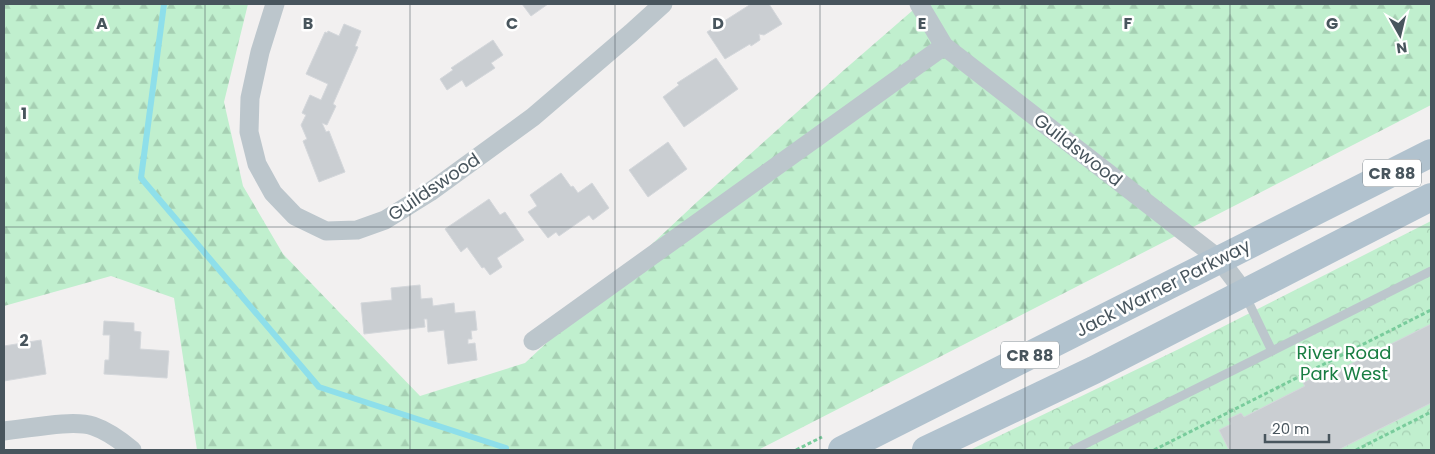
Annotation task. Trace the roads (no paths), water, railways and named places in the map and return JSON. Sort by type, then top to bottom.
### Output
[{"type":"main road","name":"Jack Warner Parkway","points":[[842,450],[1431,153]]},
{"type":"main road","points":[[926,450],[1094,370],[1431,197]]},
{"type":"street","name":"Guildswood","points":[[275,4],[260,52],[250,98],[250,132],[257,164],[274,193],[295,216],[326,231],[357,230],[385,220],[430,192],[533,117],[663,4]]},
{"type":"street","name":"Guildswood","points":[[919,4],[944,46],[1219,259],[1244,292]]},
{"type":"street","points":[[533,341],[944,46]]},
{"type":"street","points":[[4,431],[67,424],[91,425],[114,436],[132,450]]},
{"type":"lane","points":[[1073,450],[1431,271]]},
{"type":"lane","points":[[1244,292],[1272,351]]},
{"type":"waterway","points":[[164,4],[141,178],[319,387],[506,448]]},
{"type":"park label","name":"River Road Park West","points":[[1344,363]]}]
